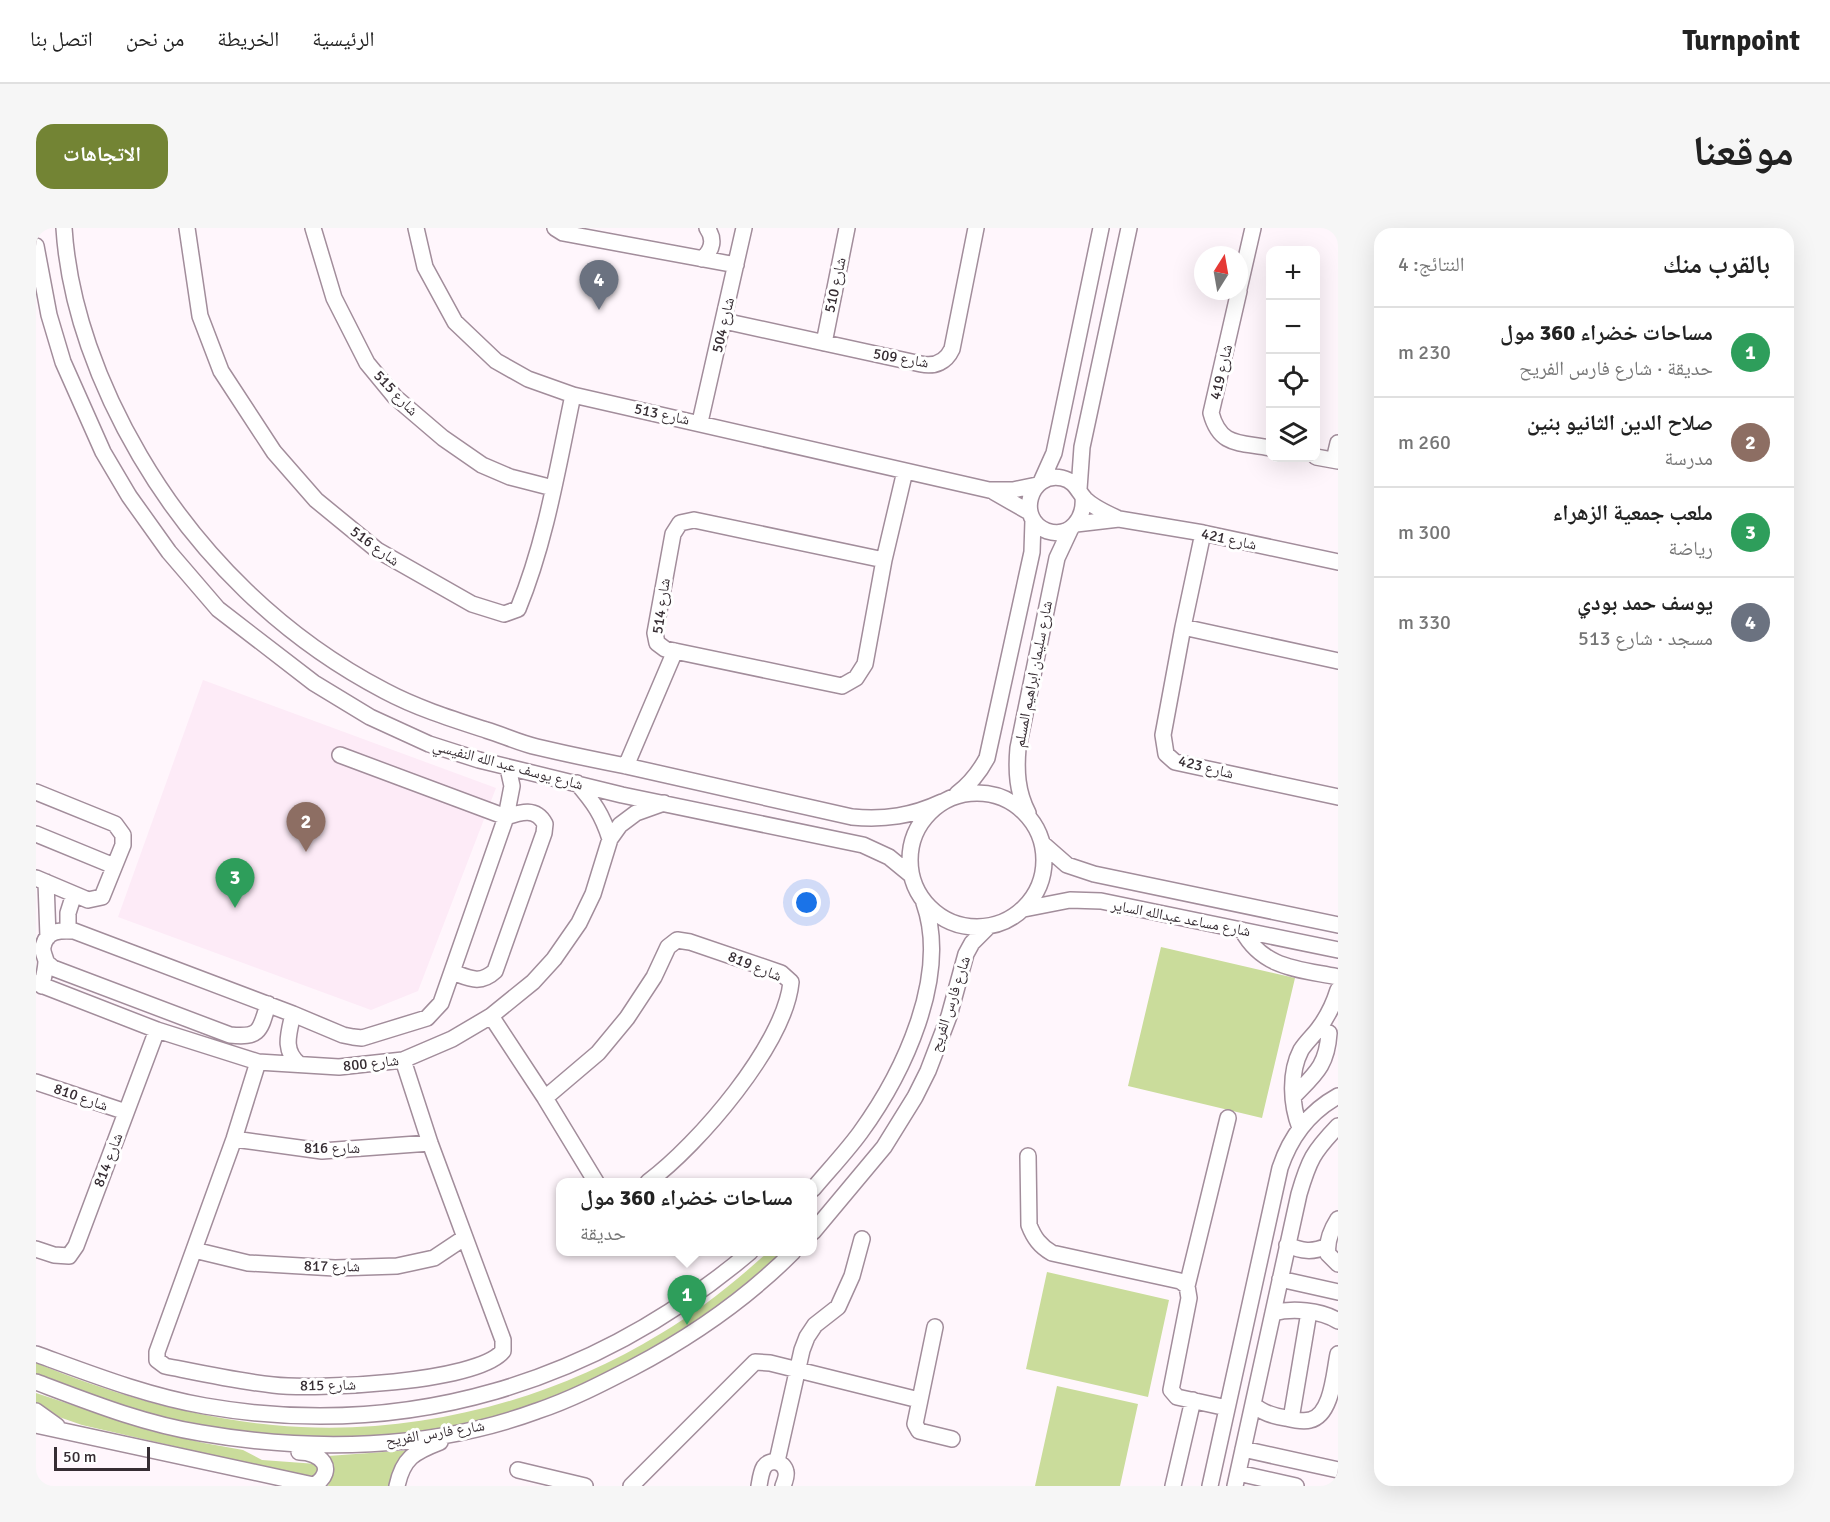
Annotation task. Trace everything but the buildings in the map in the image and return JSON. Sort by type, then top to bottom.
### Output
[{"type":"street","name":"شارع يوسف عبد الله النفيسي","points":[[64,228],[66,256],[79,310],[102,377],[130,438],[158,486],[200,541],[243,589],[284,626],[334,661],[386,691],[439,715],[534,747],[852,817],[871,819],[908,815],[948,799]]},
{"type":"street","name":"شارع 516","points":[[187,228],[200,316],[221,371],[274,452],[316,500],[377,550],[472,604],[504,614],[518,609],[530,582],[573,395]]},
{"type":"street","name":"شارع 515","points":[[313,228],[334,298],[367,363],[395,398],[443,438],[482,465],[510,477],[553,488]]},
{"type":"street","name":"شارع 513","points":[[416,228],[425,267],[455,322],[496,361],[528,379],[573,395],[700,422],[989,490],[1013,490],[1039,483]]},
{"type":"street","points":[[555,228],[563,233],[736,265]]},
{"type":"street","points":[[702,259],[712,244],[707,228]]},
{"type":"street","name":"شارع 504","points":[[700,422],[744,228]]},
{"type":"street","name":"شارع 510","points":[[824,343],[847,228]]},
{"type":"street","name":"شارع 509","points":[[724,321],[926,365],[942,362],[952,349],[976,228]]},
{"type":"street","points":[[1101,228],[1054,453],[1039,483],[1031,493],[1029,502],[1031,516],[1039,526],[1054,532],[1073,526],[1082,516],[1084,507],[1081,493],[1080,458],[1129,228]]},
{"type":"street","name":"شارع 419","points":[[1248,250],[1253,228]]},
{"type":"street","name":"شارع يوسف عبد الله النفيسي","points":[[36,246],[49,315],[63,362],[103,452],[129,496],[169,552],[218,609],[314,683],[370,717],[429,744],[508,768],[863,845],[889,857],[911,875]]},
{"type":"street","name":"شارع 419","points":[[1237,300],[1211,413],[1215,429],[1227,439],[1266,447]]},
{"type":"street","points":[[1320,458],[1336,461],[1338,443]]},
{"type":"street","name":"شارع 514","points":[[884,560],[694,520],[680,523],[672,534],[655,633],[657,643],[665,649],[842,686],[856,678],[866,664],[884,560],[905,471]]},
{"type":"street","points":[[1039,483],[1059,477],[1068,480],[1081,493]]},
{"type":"street","name":"شارع 513","points":[[989,490],[1031,516]]},
{"type":"street","name":"شارع 421","points":[[1081,493],[1100,509],[1119,519]]},
{"type":"street","name":"شارع سليمان ابراهيم المسلم","points":[[948,799],[968,786],[979,773],[987,758],[1032,552],[1031,516]]},
{"type":"street","name":"شارع 421","points":[[1073,526],[1119,519],[1203,533],[1338,562]]},
{"type":"street","name":"شارع سليمان ابراهيم المسلم","points":[[1033,821],[1018,786],[1016,767],[1031,681],[1057,558],[1073,526]]},
{"type":"street","name":"شارع 423","points":[[1203,533],[1163,735],[1166,754],[1175,762],[1338,797]]},
{"type":"street","points":[[1183,627],[1338,661]]},
{"type":"street","points":[[626,766],[675,651]]},
{"type":"street","points":[[1005,677],[1006,683],[1016,689],[1022,689],[1031,681]]},
{"type":"street","points":[[340,755],[507,817],[522,812],[537,814],[545,824],[544,833],[495,971],[483,979],[474,980],[452,972]]},
{"type":"street","points":[[268,1004],[258,1031],[249,1037],[230,1035],[54,968],[46,962],[42,950],[48,936],[53,932],[74,931],[268,1004],[343,1035],[362,1038],[427,1018],[441,1003],[507,817],[512,786],[508,768]]},
{"type":"street","points":[[577,783],[604,819],[610,839]]},
{"type":"street","points":[[36,792],[115,824],[123,835],[123,844],[102,897],[88,900],[41,880]]},
{"type":"street","points":[[975,792],[997,795],[1017,805],[1033,821],[1043,844],[1045,868],[1038,890],[1024,909],[1008,920],[989,926],[970,927],[936,914],[923,900],[911,875],[910,854],[915,834],[926,815],[948,799],[975,792]]},
{"type":"street","name":"شارع 800","points":[[39,984],[157,1030],[258,1062],[339,1067],[403,1060],[453,1039],[491,1016],[533,982],[567,943],[579,923],[593,894],[610,839],[620,825],[636,813],[664,803]]},
{"type":"street","points":[[36,834],[114,866]]},
{"type":"street","name":"شارع مساعد عبدالله الساير","points":[[1043,844],[1067,865],[1094,874],[1338,925]]},
{"type":"street","points":[[41,880],[48,936]]},
{"type":"street","points":[[68,931],[68,913],[74,894]]},
{"type":"street","name":"شارع فارس الفريح","points":[[817,1184],[860,1133],[876,1108],[905,1055],[916,1026],[927,988],[933,954],[931,927],[923,900]]},
{"type":"street","name":"شارع مساعد عبدالله الساير","points":[[1024,909],[1054,902],[1093,901],[1338,950]]},
{"type":"street","name":"شارع فارس الفريح","points":[[817,1227],[884,1147],[910,1105],[939,1044],[966,954],[989,926]]},
{"type":"street","points":[[1242,930],[1269,960],[1338,977]]},
{"type":"street","name":"شارع 819","points":[[545,1098],[598,1053],[627,1018],[654,977],[668,948],[677,940],[690,942],[781,973],[791,982],[790,997],[776,1029],[746,1081],[711,1123],[654,1178]]},
{"type":"street","points":[[39,984],[46,962]]},
{"type":"street","points":[[1293,1097],[1324,1062],[1328,1050],[1328,1016],[1338,990]]},
{"type":"street","points":[[293,1014],[287,1046],[293,1059],[299,1064]]},
{"type":"street","points":[[491,1016],[594,1178]]},
{"type":"street","name":"شارع 814","points":[[36,1249],[54,1256],[69,1257],[76,1246],[157,1030]]},
{"type":"street","points":[[1300,1128],[1293,1111],[1296,1062],[1302,1048],[1329,1032]]},
{"type":"street","name":"شارع 815","points":[[258,1062],[234,1139],[157,1352],[157,1360],[165,1366],[274,1385],[335,1387],[401,1382],[454,1372],[494,1360],[503,1351],[503,1340],[430,1143],[403,1060]]},
{"type":"street","name":"شارع 810","points":[[36,1082],[126,1112]]},
{"type":"street","points":[[1210,1486],[1280,1168],[1287,1148],[1300,1128],[1323,1104],[1338,1096]]},
{"type":"street","points":[[1227,1408],[1177,1397],[1171,1390],[1189,1298],[1187,1286],[1228,1118]]},
{"type":"street","points":[[1296,1486],[1237,1480],[1306,1166],[1319,1146],[1338,1126]]},
{"type":"street","name":"شارع 816","points":[[234,1139],[322,1151],[430,1143]]},
{"type":"street","points":[[1028,1156],[1029,1225],[1033,1236],[1043,1248],[1052,1253],[1180,1281],[1187,1286]]},
{"type":"street","points":[[1280,1168],[1282,1175],[1288,1179],[1297,1180],[1304,1176]]},
{"type":"street","points":[[1338,1219],[1327,1246],[1328,1254],[1338,1264]]},
{"type":"street","name":"شارع 817","points":[[194,1250],[248,1263],[335,1268],[397,1266],[434,1258],[464,1238]]},
{"type":"street","points":[[777,1461],[807,1336],[815,1325],[837,1307],[846,1292],[862,1239]]},
{"type":"street","points":[[1287,1245],[1310,1251],[1317,1251],[1327,1246]]},
{"type":"street","name":"شارع فارس الفريح","points":[[36,1354],[142,1391],[204,1406],[268,1414],[339,1417],[409,1411],[468,1399],[525,1383],[588,1357],[690,1297],[719,1278],[744,1256]]},
{"type":"street","name":"شارع فارس الفريح","points":[[36,1382],[133,1417],[198,1433],[263,1442],[338,1445],[414,1439],[475,1429],[537,1412],[602,1384],[656,1356],[745,1296],[788,1256]]},
{"type":"street","points":[[1280,1279],[1338,1292]]},
{"type":"street","points":[[1273,1312],[1294,1310],[1309,1312],[1329,1315],[1338,1321]]},
{"type":"street","points":[[1291,1419],[1309,1312]]},
{"type":"street","points":[[935,1327],[915,1420],[916,1428],[922,1432],[952,1439]]},
{"type":"street","points":[[1243,1334],[1258,1334],[1267,1341]]},
{"type":"street","points":[[1252,1404],[1272,1416],[1311,1420],[1320,1415],[1327,1406],[1338,1354]]},
{"type":"street","points":[[631,1486],[755,1362],[762,1361],[919,1400]]},
{"type":"street","points":[[1173,1486],[1192,1400]]},
{"type":"street","points":[[36,1411],[62,1430]]},
{"type":"street","points":[[36,1425],[62,1430],[114,1448],[316,1486],[321,1481],[324,1474],[322,1460],[318,1455],[311,1452],[274,1450],[263,1442]]},
{"type":"street","points":[[397,1486],[406,1462],[416,1452],[475,1429]]},
{"type":"street","points":[[1243,1449],[1338,1470]]},
{"type":"street","points":[[759,1486],[764,1466],[777,1461],[783,1464],[786,1470],[783,1486]]},
{"type":"street","points":[[518,1470],[585,1486]]},
{"type":"shaded area","points":[[203,680],[496,788],[418,991],[371,1010],[118,917]]},
{"type":"green space","points":[[1161,947],[1295,978],[1262,1118],[1128,1086]]},
{"type":"green space","points":[[763,1256],[783,1256],[714,1315],[579,1392],[463,1428],[347,1441],[182,1426],[36,1378],[36,1363],[93,1385],[152,1403],[212,1416],[273,1425],[323,1428],[374,1426],[424,1420],[474,1411],[570,1380],[616,1359],[660,1334],[689,1316]]},
{"type":"green space","points":[[1047,1272],[1169,1300],[1148,1397],[1026,1369]]},
{"type":"green space","points":[[1057,1386],[1138,1404],[1120,1486],[1035,1486]]},
{"type":"green space","points":[[36,1393],[151,1431],[243,1450],[262,1460],[317,1464],[322,1468],[310,1482],[195,1451],[82,1425],[36,1409]]},
{"type":"green space","points":[[411,1450],[421,1455],[398,1486],[328,1486],[332,1472],[328,1456]]},
{"type":"place","name":"يوسف حمد بودي","points":[[599,310]]},
{"type":"place","name":"صلاح الدين الثانيو بنين","points":[[306,852]]},
{"type":"place","name":"ملعب جمعية الزهراء","points":[[235,908]]},
{"type":"place","name":"مساحات خضراء 360 مول","points":[[687,1325]]}]
